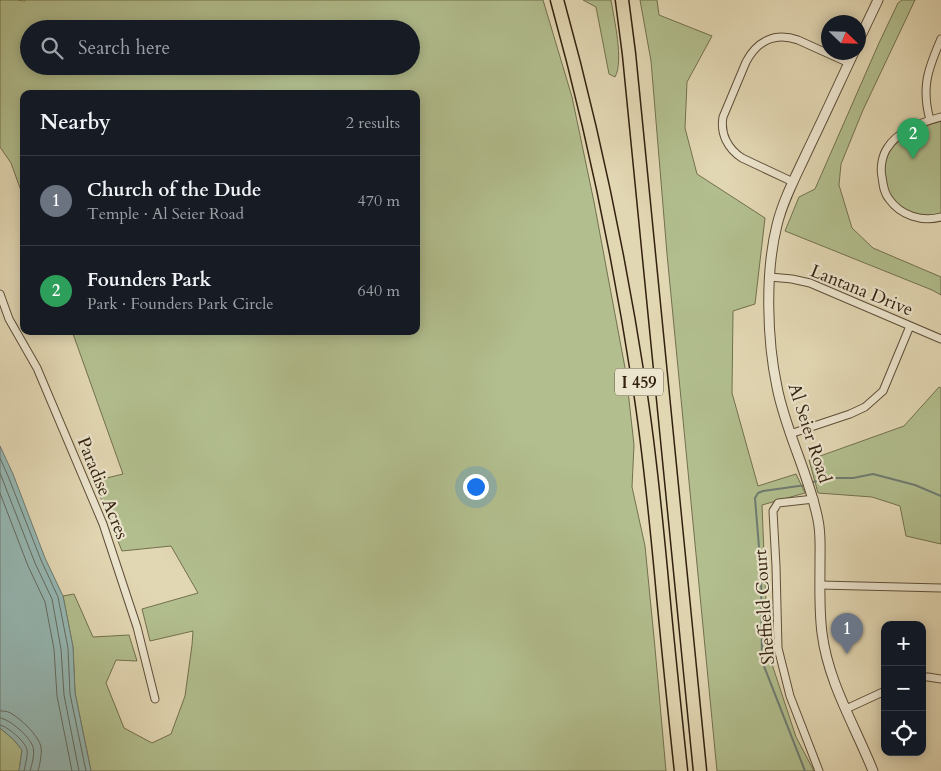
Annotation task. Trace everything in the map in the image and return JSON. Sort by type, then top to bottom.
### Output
[{"type":"highway","name":"I 459","points":[[557,0],[594,146],[639,384],[652,480],[681,771]]},
{"type":"highway","name":"I 459","points":[[622,0],[631,73],[700,771]]},
{"type":"street","points":[[866,25],[878,0]]},
{"type":"street","points":[[793,182],[742,158],[730,148],[724,135],[723,117],[746,62],[750,54],[761,44],[768,40],[782,37],[798,40],[849,63]]},
{"type":"street","points":[[930,120],[926,106],[926,88],[929,68],[941,39]]},
{"type":"street","name":"Al Seier Road","points":[[850,60],[782,209],[773,243],[769,318],[776,386],[790,434],[814,499],[819,523],[820,613],[826,656],[831,674],[873,771]]},
{"type":"street","points":[[941,117],[913,127],[898,136],[887,148],[881,171],[885,193],[899,210],[915,218],[934,219],[941,217]]},
{"type":"street","name":"Lantana Drive","points":[[770,277],[810,283],[941,340]]},
{"type":"street","name":"Paradise Acres","points":[[0,295],[9,319],[38,368],[103,524],[138,627],[155,699]]},
{"type":"street","points":[[790,434],[850,414],[865,407],[883,391],[910,326]]},
{"type":"street","name":"Sheffield Court","points":[[814,499],[778,503],[773,511],[778,648],[790,696],[820,771]]},
{"type":"street","points":[[820,585],[941,588]]},
{"type":"street","points":[[926,677],[941,679]]},
{"type":"street","points":[[846,709],[881,693]]},
{"type":"green space","points":[[0,0],[543,0],[572,97],[626,373],[634,445],[632,487],[645,546],[666,771],[91,771],[75,693],[73,647],[63,596],[74,594],[93,637],[129,635],[137,661],[116,660],[106,683],[124,728],[152,743],[171,734],[185,696],[193,631],[150,641],[142,609],[198,593],[171,546],[122,551],[94,481],[123,474],[73,335],[420,335],[420,90],[20,90],[20,188],[11,163],[0,147]]},
{"type":"green space","points":[[583,0],[611,0],[619,61],[615,77],[609,74],[596,7]]},
{"type":"green space","points":[[640,0],[657,0],[659,15],[712,36],[687,82],[685,128],[697,174],[765,218],[755,304],[733,311],[732,393],[758,486],[796,474],[805,493],[762,505],[768,652],[796,737],[814,771],[717,771],[667,254],[651,61]]},
{"type":"green space","points":[[902,0],[915,0],[863,110],[841,164],[839,185],[852,228],[873,248],[941,277],[941,295],[785,231],[799,197],[815,189],[879,43],[898,3]]},
{"type":"green space","points":[[941,118],[941,214],[925,217],[909,212],[895,203],[884,185],[883,168],[887,149],[898,137]]},
{"type":"green space","points":[[939,387],[941,388],[941,544],[906,536],[900,506],[872,497],[818,493],[809,460],[904,426]]},
{"type":"green space","points":[[0,728],[22,750],[19,771],[0,771]]},
{"type":"water","points":[[0,446],[13,474],[45,558],[63,596],[73,647],[75,693],[91,771],[19,771],[22,750],[0,728]]},
{"type":"waterway","points":[[813,482],[830,478],[853,478],[873,474],[915,485],[941,496]]},
{"type":"waterway","points":[[805,771],[762,661],[761,572],[755,498],[758,493],[763,491],[806,485]]},
{"type":"place","name":"Founders Park","points":[[913,159]]},
{"type":"place","name":"Church of the Dude","points":[[847,654]]}]
